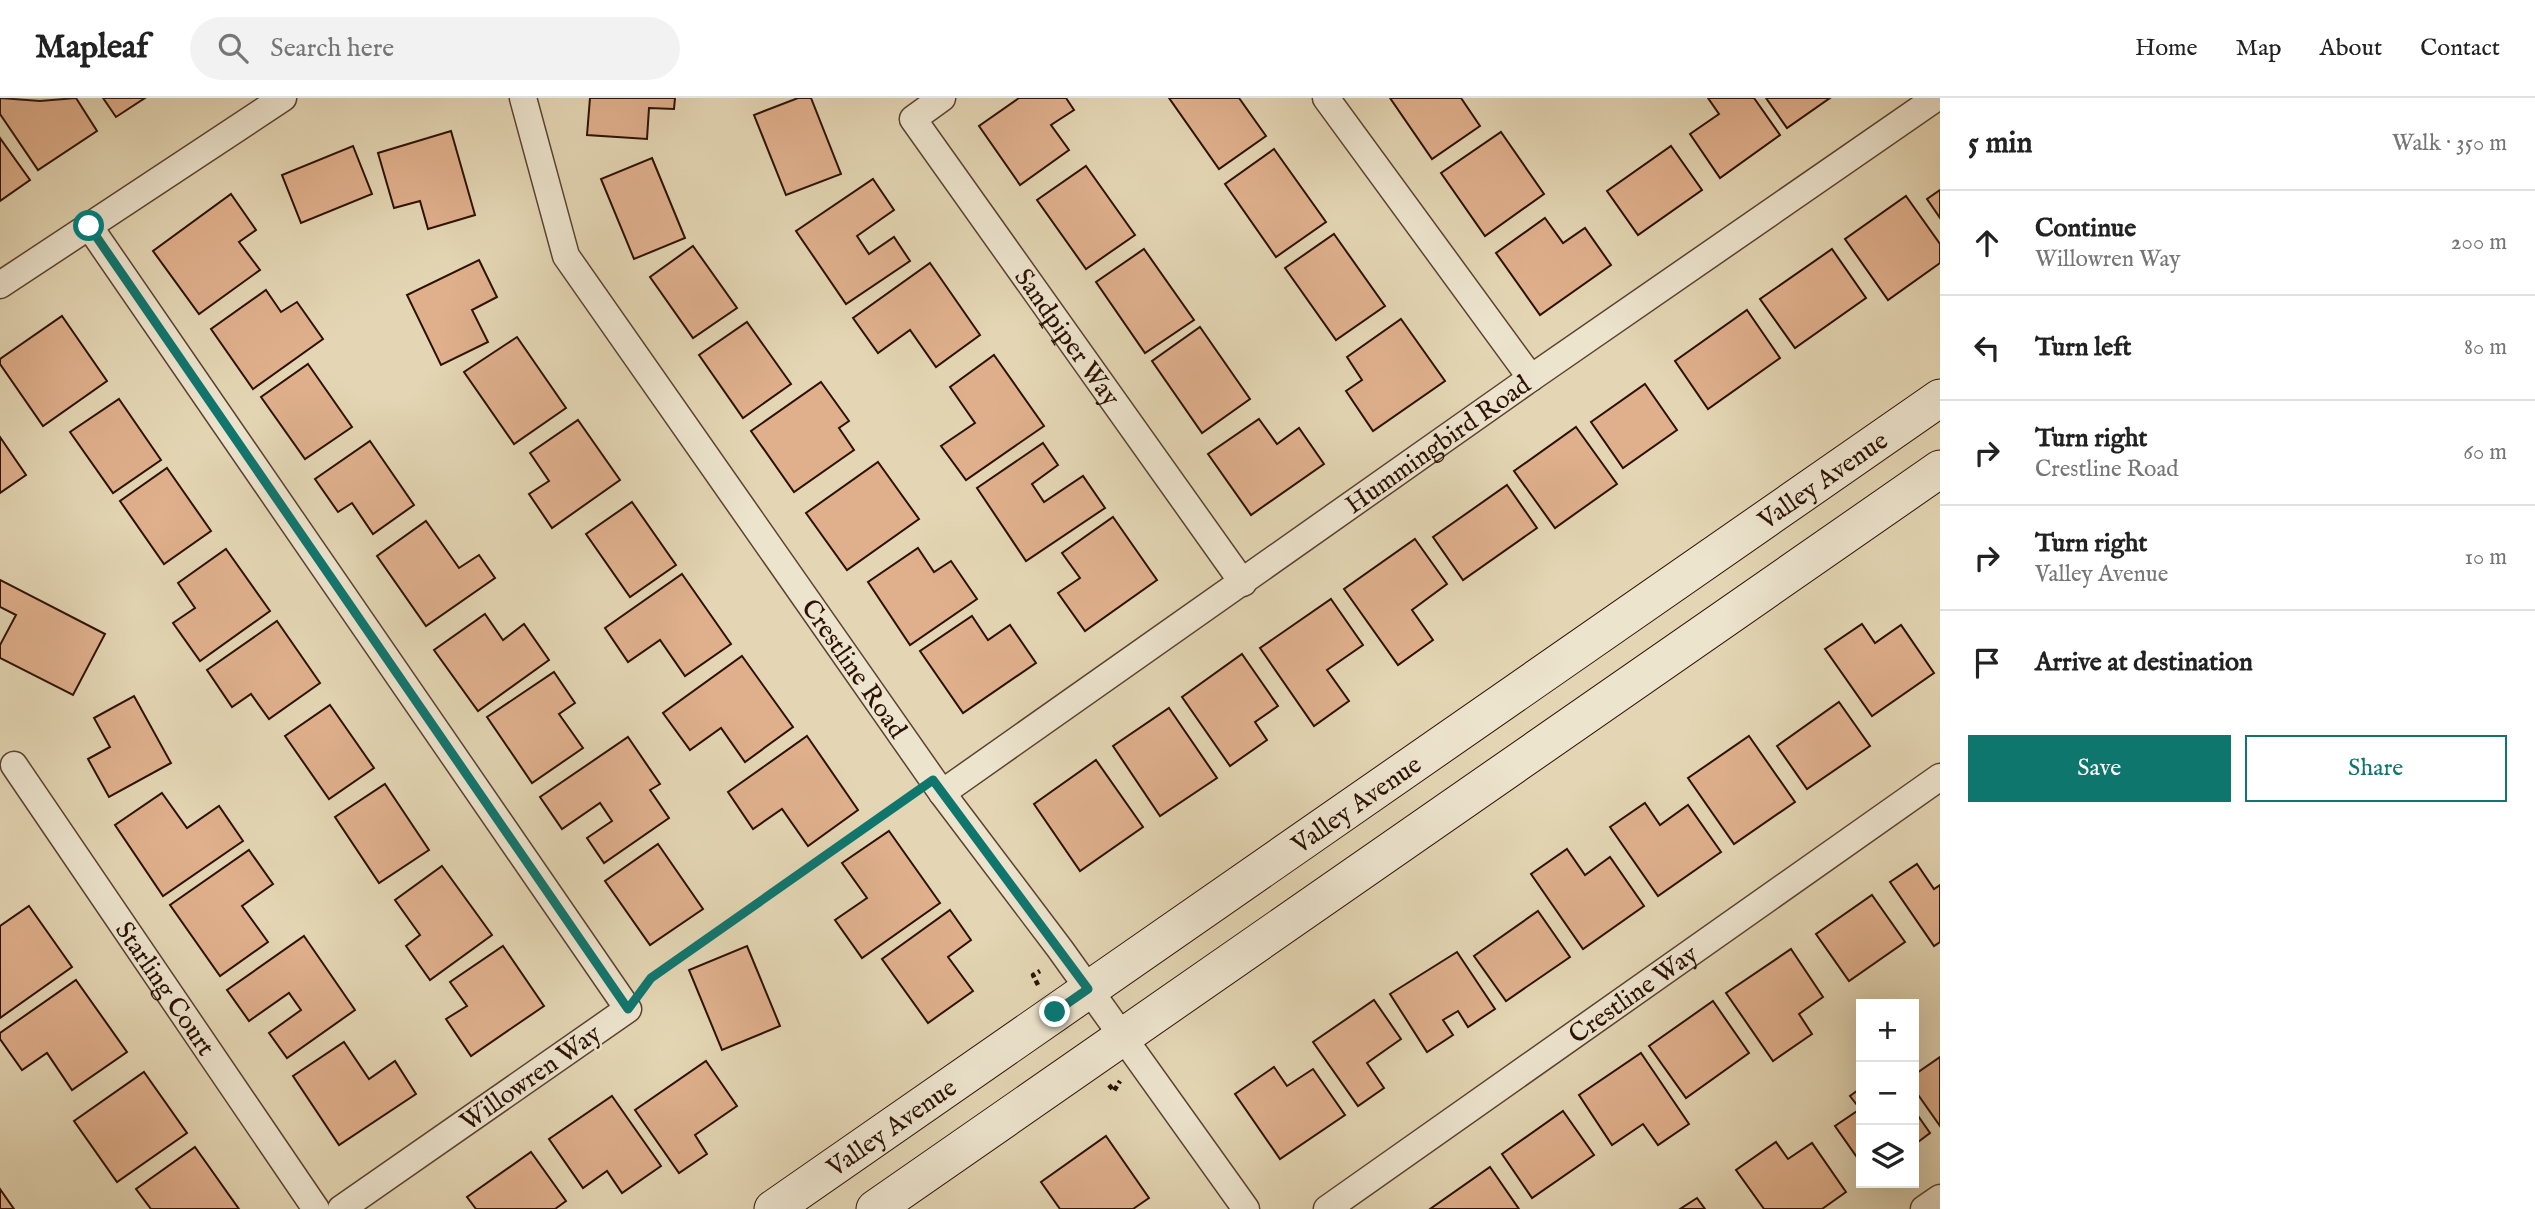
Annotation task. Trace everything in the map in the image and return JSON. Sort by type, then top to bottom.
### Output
[{"type":"main road","name":"Valley Avenue","points":[[773,1209],[1940,398]]},
{"type":"main road","points":[[875,1209],[1940,469]]},
{"type":"street","points":[[0,285],[283,98]]},
{"type":"street","name":"Crestline Road","points":[[523,98],[566,256],[938,787],[1246,1209]]},
{"type":"street","name":"Sandpiper Way","points":[[942,98],[913,119],[1243,583]]},
{"type":"street","points":[[1326,98],[1531,378]]},
{"type":"street","name":"Hummingbird Road","points":[[938,787],[1243,583],[1531,378],[1936,98]]},
{"type":"street","name":"Willowren Way","points":[[89,226],[628,1009],[341,1209]]},
{"type":"street","name":"Starling Court","points":[[14,765],[316,1209]]},
{"type":"street","name":"Crestline Way","points":[[1327,1209],[1940,777]]},
{"type":"street","points":[[1924,1209],[1940,1198]]},
{"type":"path","points":[[628,1009],[651,978],[938,787]]},
{"type":"building","points":[[0,98],[40,101],[76,98],[97,131],[38,170],[0,114]]},
{"type":"building","points":[[103,98],[145,98],[116,117]]},
{"type":"building","points":[[590,98],[675,98],[674,109],[649,108],[647,139],[587,135]]},
{"type":"building","points":[[798,98],[811,98],[841,174],[786,195],[754,115]]},
{"type":"building","points":[[1019,98],[1066,98],[1074,110],[1051,125],[1069,150],[1020,185],[979,126]]},
{"type":"building","points":[[1169,98],[1239,98],[1266,136],[1219,169]]},
{"type":"building","points":[[1390,98],[1461,98],[1480,126],[1432,159]]},
{"type":"building","points":[[1708,98],[1754,98],[1780,135],[1720,178],[1690,134],[1719,114]]},
{"type":"building","points":[[1766,98],[1830,98],[1787,128]]},
{"type":"building","points":[[451,131],[475,215],[428,229],[420,201],[394,208],[378,153]]},
{"type":"building","points":[[1501,132],[1544,194],[1485,236],[1441,173]]},
{"type":"building","points":[[0,138],[30,180],[0,201]]},
{"type":"building","points":[[353,146],[372,194],[301,223],[282,175]]},
{"type":"building","points":[[1671,146],[1702,190],[1638,235],[1607,191]]},
{"type":"building","points":[[1274,149],[1326,222],[1276,257],[1225,184]]},
{"type":"building","points":[[652,158],[685,238],[634,259],[601,179]]},
{"type":"building","points":[[1086,166],[1135,235],[1086,269],[1037,200]]},
{"type":"building","points":[[873,179],[894,210],[857,236],[869,254],[894,237],[910,261],[846,304],[796,231]]},
{"type":"building","points":[[1940,190],[1940,218],[1927,199]]},
{"type":"building","points":[[231,194],[256,230],[239,242],[260,270],[199,314],[153,251]]},
{"type":"building","points":[[1906,196],[1940,244],[1940,263],[1888,300],[1845,239]]},
{"type":"building","points":[[1545,218],[1563,243],[1585,228],[1611,265],[1540,315],[1496,253]]},
{"type":"building","points":[[1334,234],[1385,306],[1336,340],[1285,268]]},
{"type":"building","points":[[693,246],[737,308],[693,338],[650,277]]},
{"type":"building","points":[[1144,249],[1194,320],[1145,353],[1096,282]]},
{"type":"building","points":[[1832,249],[1866,298],[1795,348],[1760,299]]},
{"type":"building","points":[[479,260],[497,297],[472,310],[488,342],[441,365],[407,295]]},
{"type":"building","points":[[930,263],[980,335],[936,367],[910,330],[878,353],[853,318]]},
{"type":"building","points":[[266,290],[281,312],[297,302],[323,339],[253,389],[211,329]]},
{"type":"building","points":[[1747,310],[1780,358],[1708,409],[1675,361]]},
{"type":"building","points":[[62,316],[107,381],[43,426],[0,364],[0,359]]},
{"type":"building","points":[[1401,319],[1445,381],[1373,431],[1346,391],[1362,380],[1347,357]]},
{"type":"building","points":[[747,322],[791,384],[743,418],[699,355]]},
{"type":"building","points":[[1200,327],[1250,399],[1202,433],[1152,361]]},
{"type":"building","points":[[517,337],[566,408],[514,444],[464,372]]},
{"type":"building","points":[[994,355],[1044,426],[966,480],[941,446],[975,423],[950,387]]},
{"type":"building","points":[[308,364],[352,427],[305,459],[261,397]]},
{"type":"building","points":[[821,382],[849,421],[839,428],[854,450],[794,492],[751,431]]},
{"type":"building","points":[[1645,384],[1677,430],[1623,468],[1591,422]]},
{"type":"building","points":[[119,399],[161,460],[113,493],[70,432]]},
{"type":"building","points":[[1259,419],[1277,444],[1299,428],[1324,464],[1251,515],[1208,454]]},
{"type":"building","points":[[578,420],[620,480],[552,528],[529,494],[549,481],[530,453]]},
{"type":"building","points":[[1576,427],[1617,484],[1555,528],[1514,471]]},
{"type":"building","points":[[0,437],[26,475],[0,493]]},
{"type":"building","points":[[370,441],[414,505],[373,534],[352,503],[338,512],[315,479]]},
{"type":"building","points":[[1043,443],[1058,465],[1032,484],[1044,502],[1083,476],[1105,508],[1026,561],[977,488]]},
{"type":"building","points":[[878,462],[919,519],[847,570],[806,513]]},
{"type":"building","points":[[167,468],[211,531],[164,564],[120,501]]},
{"type":"building","points":[[1507,485],[1537,528],[1463,580],[1433,537]]},
{"type":"building","points":[[632,502],[676,565],[630,597],[586,534]]},
{"type":"building","points":[[1113,517],[1157,580],[1085,631],[1058,593],[1080,578],[1062,553]]},
{"type":"building","points":[[426,521],[459,568],[479,555],[495,578],[426,626],[377,556]]},
{"type":"building","points":[[1415,539],[1447,584],[1412,610],[1433,640],[1398,665],[1344,589]]},
{"type":"building","points":[[918,548],[934,572],[951,561],[977,599],[910,645],[868,582]]},
{"type":"building","points":[[226,549],[270,611],[200,661],[173,623],[195,608],[178,583]]},
{"type":"building","points":[[682,574],[731,644],[685,676],[660,640],[628,662],[605,628]]},
{"type":"building","points":[[0,580],[105,634],[73,695],[0,658],[0,645],[16,615],[0,607]]},
{"type":"building","points":[[1331,599],[1363,645],[1327,670],[1349,701],[1314,726],[1260,648]]},
{"type":"building","points":[[485,614],[503,640],[524,624],[549,660],[478,711],[434,650]]},
{"type":"building","points":[[972,616],[988,640],[1010,625],[1036,663],[963,713],[920,651]]},
{"type":"building","points":[[277,621],[320,683],[269,719],[251,694],[232,707],[207,670]]},
{"type":"building","points":[[1862,624],[1875,643],[1901,625],[1934,673],[1872,716],[1825,649]]},
{"type":"building","points":[[1242,654],[1278,706],[1255,722],[1267,740],[1230,766],[1182,697]]},
{"type":"building","points":[[742,656],[793,727],[745,762],[721,728],[690,750],[663,713]]},
{"type":"building","points":[[554,672],[575,703],[559,714],[583,748],[532,783],[487,717]]},
{"type":"building","points":[[134,696],[171,763],[109,797],[88,759],[110,747],[94,718]]},
{"type":"building","points":[[1839,702],[1870,746],[1807,789],[1777,746]]},
{"type":"building","points":[[330,705],[374,768],[329,799],[285,736]]},
{"type":"building","points":[[1169,708],[1217,778],[1160,816],[1113,746]]},
{"type":"building","points":[[807,736],[858,810],[808,846],[782,809],[753,829],[728,792]]},
{"type":"building","points":[[1749,736],[1795,802],[1734,844],[1688,778]]},
{"type":"building","points":[[628,737],[660,784],[650,790],[669,818],[604,863],[587,838],[612,821],[600,803],[562,829],[540,797]]},
{"type":"building","points":[[1096,760],[1143,827],[1080,871],[1034,804]]},
{"type":"building","points":[[385,784],[429,850],[379,883],[335,817]]},
{"type":"building","points":[[162,793],[187,828],[219,806],[243,841],[163,896],[115,825]]},
{"type":"building","points":[[1645,803],[1660,825],[1688,805],[1721,852],[1658,896],[1610,827]]},
{"type":"building","points":[[889,831],[940,903],[862,958],[835,920],[867,898],[842,863]]},
{"type":"building","points":[[658,844],[703,909],[650,945],[605,881]]},
{"type":"building","points":[[1567,849],[1585,875],[1610,857],[1644,906],[1583,949],[1531,874]]},
{"type":"building","points":[[249,850],[273,884],[242,906],[268,942],[220,976],[170,905]]},
{"type":"building","points":[[1917,864],[1934,889],[1940,885],[1940,942],[1934,946],[1890,882]]},
{"type":"building","points":[[442,866],[492,935],[430,980],[406,946],[420,935],[395,900]]},
{"type":"building","points":[[1872,895],[1905,942],[1849,981],[1816,934]]},
{"type":"building","points":[[29,906],[72,967],[0,1018],[0,926]]},
{"type":"building","points":[[950,910],[971,940],[948,957],[973,991],[928,1023],[882,959]]},
{"type":"building","points":[[1538,911],[1570,957],[1506,1001],[1474,956]]},
{"type":"building","points":[[304,936],[355,1010],[287,1058],[269,1033],[301,1010],[289,993],[249,1021],[227,990]]},
{"type":"building","points":[[503,946],[544,1006],[471,1056],[446,1019],[467,1006],[450,982]]},
{"type":"building","points":[[747,946],[780,1026],[722,1050],[689,970]]},
{"type":"building","points":[[1791,949],[1823,997],[1799,1014],[1812,1034],[1773,1061],[1726,993]]},
{"type":"building","points":[[1457,952],[1495,1009],[1468,1027],[1458,1011],[1443,1020],[1453,1035],[1427,1052],[1390,994]]},
{"type":"building","points":[[76,980],[127,1052],[72,1090],[47,1053],[22,1070],[0,1039],[0,1033]]},
{"type":"building","points":[[1374,1000],[1401,1039],[1367,1063],[1384,1088],[1358,1106],[1313,1042]]},
{"type":"building","points":[[1713,1001],[1749,1053],[1686,1098],[1649,1046]]},
{"type":"building","points":[[344,1042],[369,1079],[395,1061],[416,1094],[339,1145],[293,1076]]},
{"type":"building","points":[[1641,1053],[1689,1124],[1658,1145],[1643,1124],[1612,1145],[1579,1095]]},
{"type":"building","points":[[1940,1057],[1940,1126],[1919,1096],[1919,1072]]},
{"type":"building","points":[[706,1061],[737,1106],[695,1135],[707,1154],[679,1173],[635,1110]]},
{"type":"building","points":[[1274,1067],[1287,1086],[1313,1069],[1345,1115],[1280,1159],[1235,1094]]},
{"type":"building","points":[[144,1072],[187,1133],[117,1182],[74,1121]]},
{"type":"building","points":[[1856,1092],[1856,1104],[1850,1096]]},
{"type":"building","points":[[612,1096],[661,1166],[622,1193],[607,1171],[583,1188],[549,1139]]},
{"type":"building","points":[[1563,1111],[1594,1155],[1532,1198],[1502,1154]]},
{"type":"building","points":[[1856,1112],[1856,1156],[1835,1126]]},
{"type":"building","points":[[1919,1117],[1930,1133],[1919,1141]]},
{"type":"building","points":[[1106,1136],[1149,1198],[1133,1209],[1060,1209],[1041,1182]]},
{"type":"building","points":[[1776,1142],[1788,1159],[1812,1143],[1846,1192],[1822,1209],[1764,1209],[1736,1170]]},
{"type":"building","points":[[195,1147],[239,1209],[151,1209],[136,1189]]},
{"type":"building","points":[[531,1152],[566,1201],[555,1209],[476,1209],[467,1197]]},
{"type":"building","points":[[1490,1167],[1519,1209],[1430,1209]]},
{"type":"building","points":[[0,1189],[14,1209],[0,1209]]},
{"type":"building","points":[[1697,1198],[1705,1209],[1680,1209]]},
{"type":"route","points":[[89,226],[628,1009],[651,978],[933,780],[1088,989],[1055,1012]]}]
